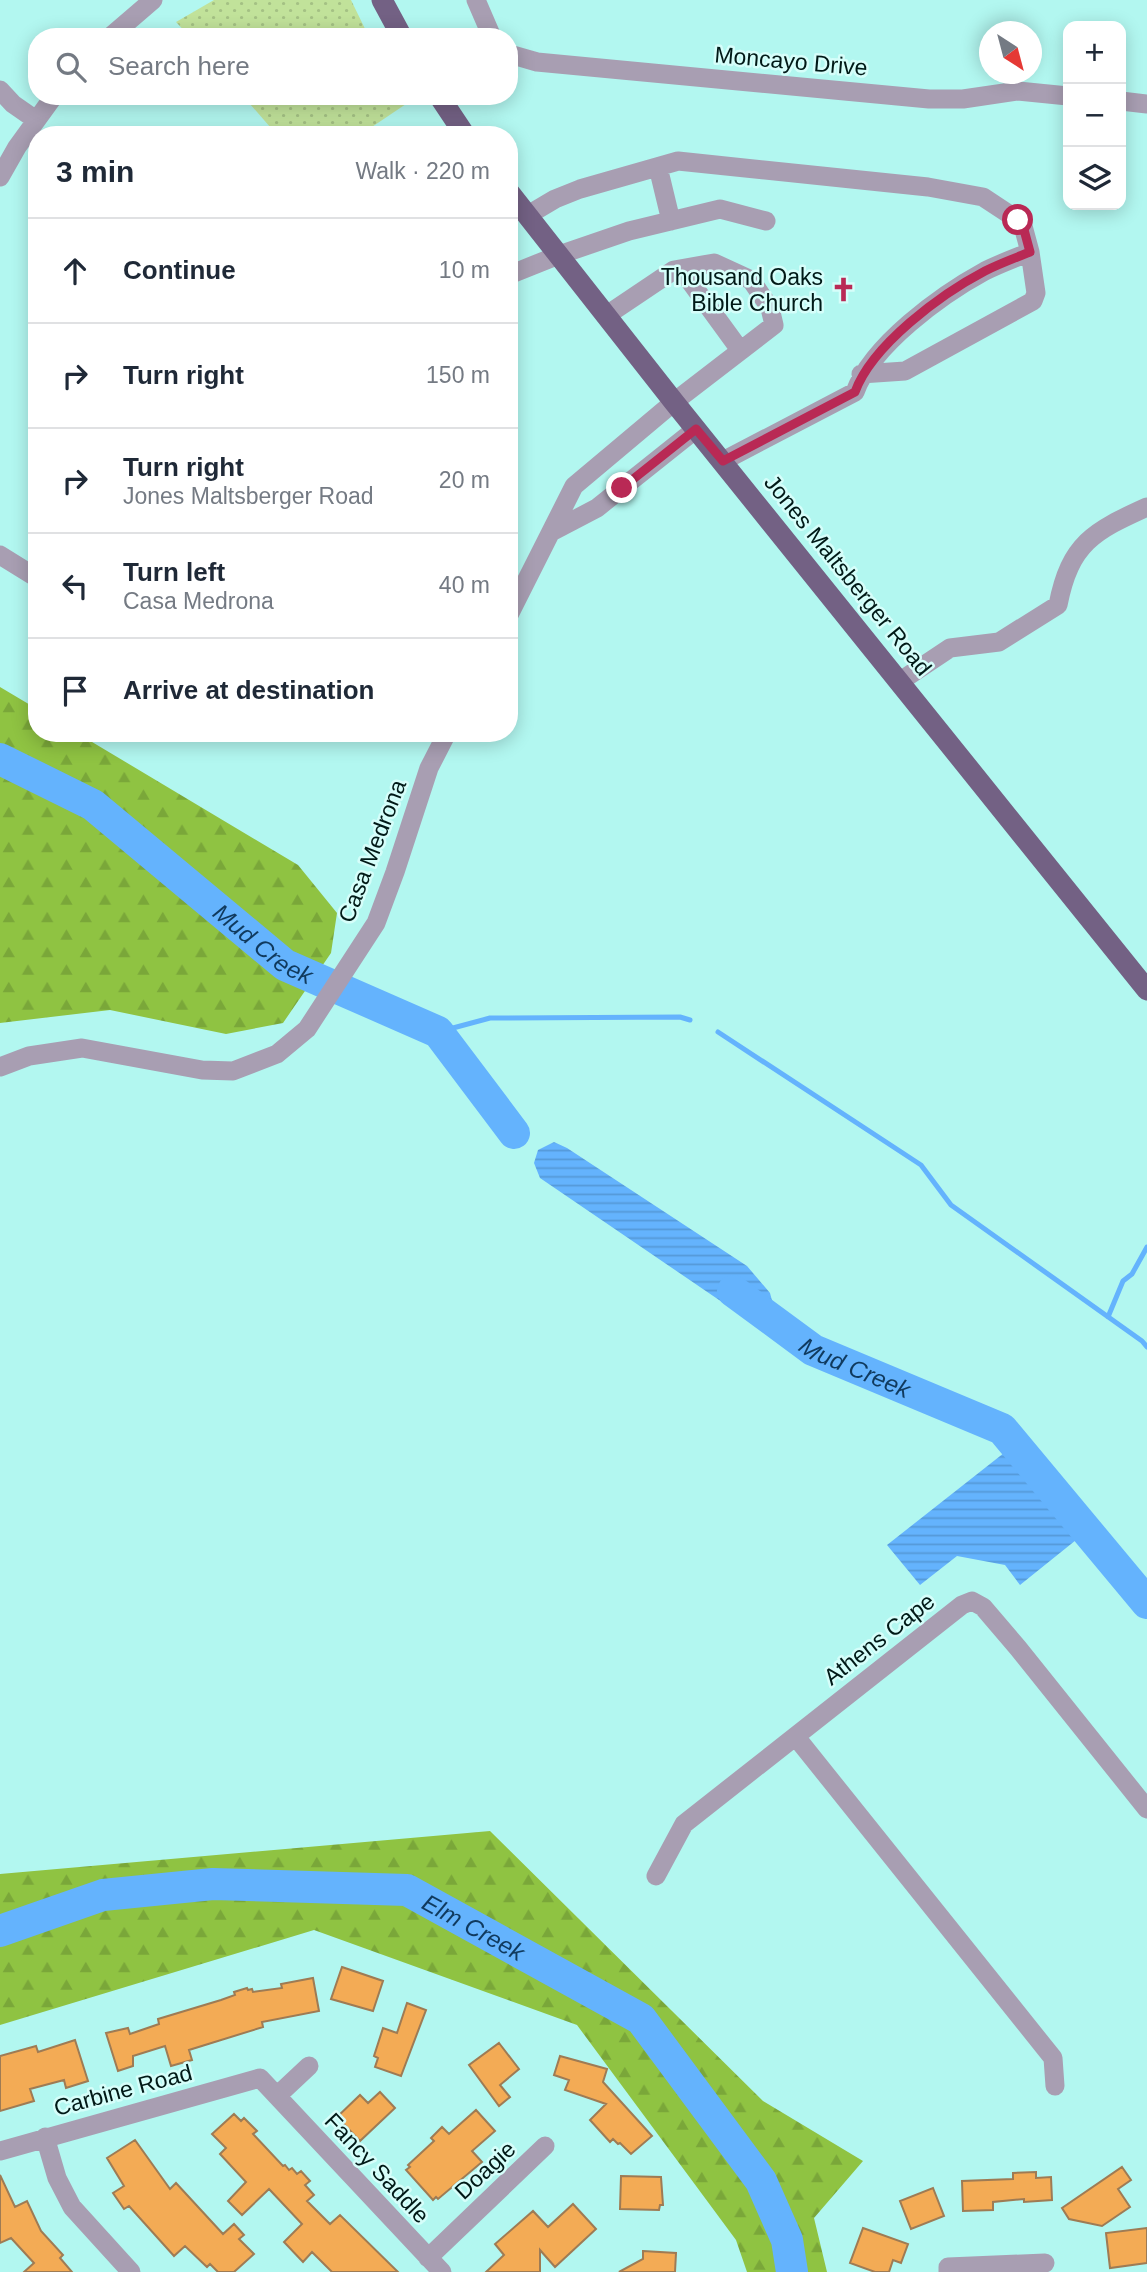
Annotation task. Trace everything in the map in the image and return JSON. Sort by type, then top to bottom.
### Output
[{"type":"main road","points":[[382,0],[397,28]]},
{"type":"main road","points":[[445,105],[459,126]]},
{"type":"main road","name":"Jones Maltsberger Road","points":[[518,203],[674,402],[1147,990]]},
{"type":"street","points":[[120,28],[153,0]]},
{"type":"street","points":[[476,0],[488,28]]},
{"type":"street","name":"Moncayo Drive","points":[[518,57],[537,62],[929,99],[963,99],[1018,91],[1063,96]]},
{"type":"street","points":[[0,90],[13,104],[36,120]]},
{"type":"street","points":[[1126,102],[1147,104]]},
{"type":"street","points":[[32,126],[47,105]]},
{"type":"street","points":[[0,177],[28,133]]},
{"type":"street","points":[[528,215],[580,188],[678,161],[928,187],[984,197],[1018,220],[1023,226],[1030,252],[1036,293],[1033,300],[905,370],[861,374]]},
{"type":"street","points":[[658,167],[671,221]]},
{"type":"street","points":[[518,271],[629,231],[720,209],[766,221]]},
{"type":"street","points":[[723,461],[855,392],[861,374],[887,343],[932,306],[985,271],[1030,252]]},
{"type":"street","points":[[518,598],[573,486],[674,402],[774,325],[770,308],[751,280],[714,263],[674,270],[607,315]]},
{"type":"street","points":[[681,269],[740,350]]},
{"type":"street","points":[[553,531],[597,509],[696,429]]},
{"type":"street","points":[[619,448],[639,474]]},
{"type":"street","points":[[900,682],[950,648],[999,642],[1058,605],[1063,577],[1081,547],[1105,527],[1147,507]]},
{"type":"street","points":[[0,555],[28,572]]},
{"type":"street","name":"Casa Medrona","points":[[0,1067],[29,1056],[82,1048],[202,1070],[233,1071],[276,1054],[307,1028],[376,923],[396,872],[429,768],[442,742]]},
{"type":"street","name":"Athens Cape","points":[[656,1876],[684,1824],[962,1605],[972,1601],[983,1607],[1009,1637],[1147,1808]]},
{"type":"street","points":[[796,1737],[1053,2058],[1055,2085]]},
{"type":"street","points":[[277,2096],[309,2066]]},
{"type":"street","name":"Fancy Saddle","points":[[260,2078],[442,2272]]},
{"type":"street","name":"Carbine Road","points":[[0,2151],[260,2078]]},
{"type":"street","points":[[45,2137],[57,2178],[72,2207],[131,2272]]},
{"type":"street","name":"Doagie","points":[[428,2258],[545,2146]]},
{"type":"street","points":[[948,2272],[948,2267],[1045,2263]]},
{"type":"green space","points":[[214,0],[351,0],[365,28],[182,28],[176,22]]},
{"type":"green space","points":[[251,105],[405,105],[373,126],[269,126]]},
{"type":"green space","points":[[0,687],[28,704],[28,742],[92,742],[298,865],[337,913],[331,953],[283,1023],[226,1034],[110,1010],[0,1023]]},
{"type":"green space","points":[[490,1831],[763,2101],[863,2161],[814,2218],[827,2272],[747,2272],[736,2240],[577,2025],[314,1930],[0,2025],[0,1874]]},
{"type":"water","points":[[554,1142],[747,1266],[770,1293],[774,1308],[764,1322],[744,1317],[540,1178],[534,1163],[538,1150]]},
{"type":"water","points":[[1009,1449],[1081,1536],[1020,1585],[1005,1565],[957,1556],[920,1585],[887,1545]]},
{"type":"building","points":[[342,1967],[383,1981],[373,2011],[331,1999]]},
{"type":"building","points":[[313,1978],[319,2011],[262,2022],[263,2027],[189,2050],[192,2060],[171,2066],[165,2046],[133,2056],[133,2066],[118,2071],[106,2033],[128,2028],[130,2034],[159,2024],[158,2019],[221,2000],[247,1988],[253,1992],[282,1988],[281,1984]]},
{"type":"building","points":[[407,2003],[426,2010],[401,2076],[375,2067],[378,2058],[374,2056],[383,2028],[397,2033]]},
{"type":"building","points":[[75,2040],[88,2081],[66,2088],[64,2080],[30,2089],[34,2101],[0,2111],[0,2056],[36,2046],[38,2052]]},
{"type":"building","points":[[499,2043],[519,2069],[500,2085],[510,2097],[499,2106],[469,2065]]},
{"type":"building","points":[[560,2056],[607,2069],[603,2082],[652,2136],[631,2154],[613,2139],[610,2142],[590,2120],[606,2104],[565,2090],[569,2080],[554,2075]]},
{"type":"building","points":[[380,2092],[395,2108],[360,2141],[337,2117],[360,2095],[368,2103]]},
{"type":"building","points":[[476,2110],[495,2131],[472,2151],[482,2162],[438,2199],[436,2197],[433,2200],[406,2170],[410,2167],[408,2165],[434,2141],[431,2138],[442,2127],[449,2134]]},
{"type":"building","points":[[234,2114],[241,2121],[244,2118],[257,2131],[253,2134],[283,2166],[289,2170],[292,2168],[297,2174],[301,2171],[310,2181],[305,2185],[314,2195],[307,2201],[330,2224],[340,2215],[398,2272],[332,2272],[312,2252],[303,2262],[284,2242],[302,2224],[269,2189],[242,2215],[228,2201],[246,2182],[220,2154],[226,2148],[212,2134]]},
{"type":"building","points":[[135,2140],[170,2189],[176,2183],[223,2234],[234,2224],[244,2235],[239,2239],[254,2254],[234,2272],[218,2272],[210,2264],[207,2267],[185,2246],[174,2256],[129,2206],[124,2209],[113,2193],[124,2186],[107,2158]]},
{"type":"building","points":[[1122,2167],[1131,2180],[1118,2189],[1130,2207],[1102,2226],[1069,2219],[1062,2208]]},
{"type":"building","points":[[1036,2172],[1036,2178],[1051,2177],[1052,2200],[993,2202],[993,2210],[963,2211],[962,2181],[1013,2179],[1013,2173]]},
{"type":"building","points":[[0,2175],[15,2207],[27,2201],[41,2231],[63,2255],[60,2258],[72,2272],[24,2272],[34,2263],[11,2238],[0,2243]]},
{"type":"building","points":[[621,2176],[661,2177],[663,2205],[660,2205],[659,2210],[620,2209]]},
{"type":"building","points":[[933,2188],[944,2216],[911,2229],[900,2201]]},
{"type":"building","points":[[573,2204],[596,2229],[555,2267],[540,2250],[540,2272],[486,2272],[504,2255],[495,2244],[533,2211],[548,2227]]},
{"type":"building","points":[[863,2228],[908,2244],[901,2263],[893,2260],[889,2272],[875,2272],[850,2263]]},
{"type":"building","points":[[1147,2228],[1147,2263],[1110,2268],[1106,2233]]},
{"type":"building","points":[[643,2251],[676,2253],[675,2272],[619,2272],[643,2259]]},
{"type":"waterway","name":"Mud Creek","points":[[0,759],[93,805],[285,965],[438,1032],[514,1133]]},
{"type":"waterway","points":[[438,1032],[490,1018],[680,1017],[690,1020]]},
{"type":"waterway","points":[[718,1032],[921,1165],[951,1205],[1147,1347]]},
{"type":"waterway","points":[[1108,1317],[1123,1281],[1132,1274],[1147,1247]]},
{"type":"waterway","name":"Mud Creek","points":[[733,1291],[813,1350],[1002,1429],[1147,1603]]},
{"type":"waterway","name":"Elm Creek","points":[[0,1931],[103,1895],[213,1884],[407,1890],[641,2019],[761,2181],[787,2240],[792,2272]]},
{"type":"place","name":"Thousand Oaks Bible Church","points":[[843,290]]},
{"type":"route","points":[[622,488],[696,429],[723,461],[855,392],[861,374],[887,343],[932,306],[985,271],[1030,252],[1023,226],[1018,220]]}]
